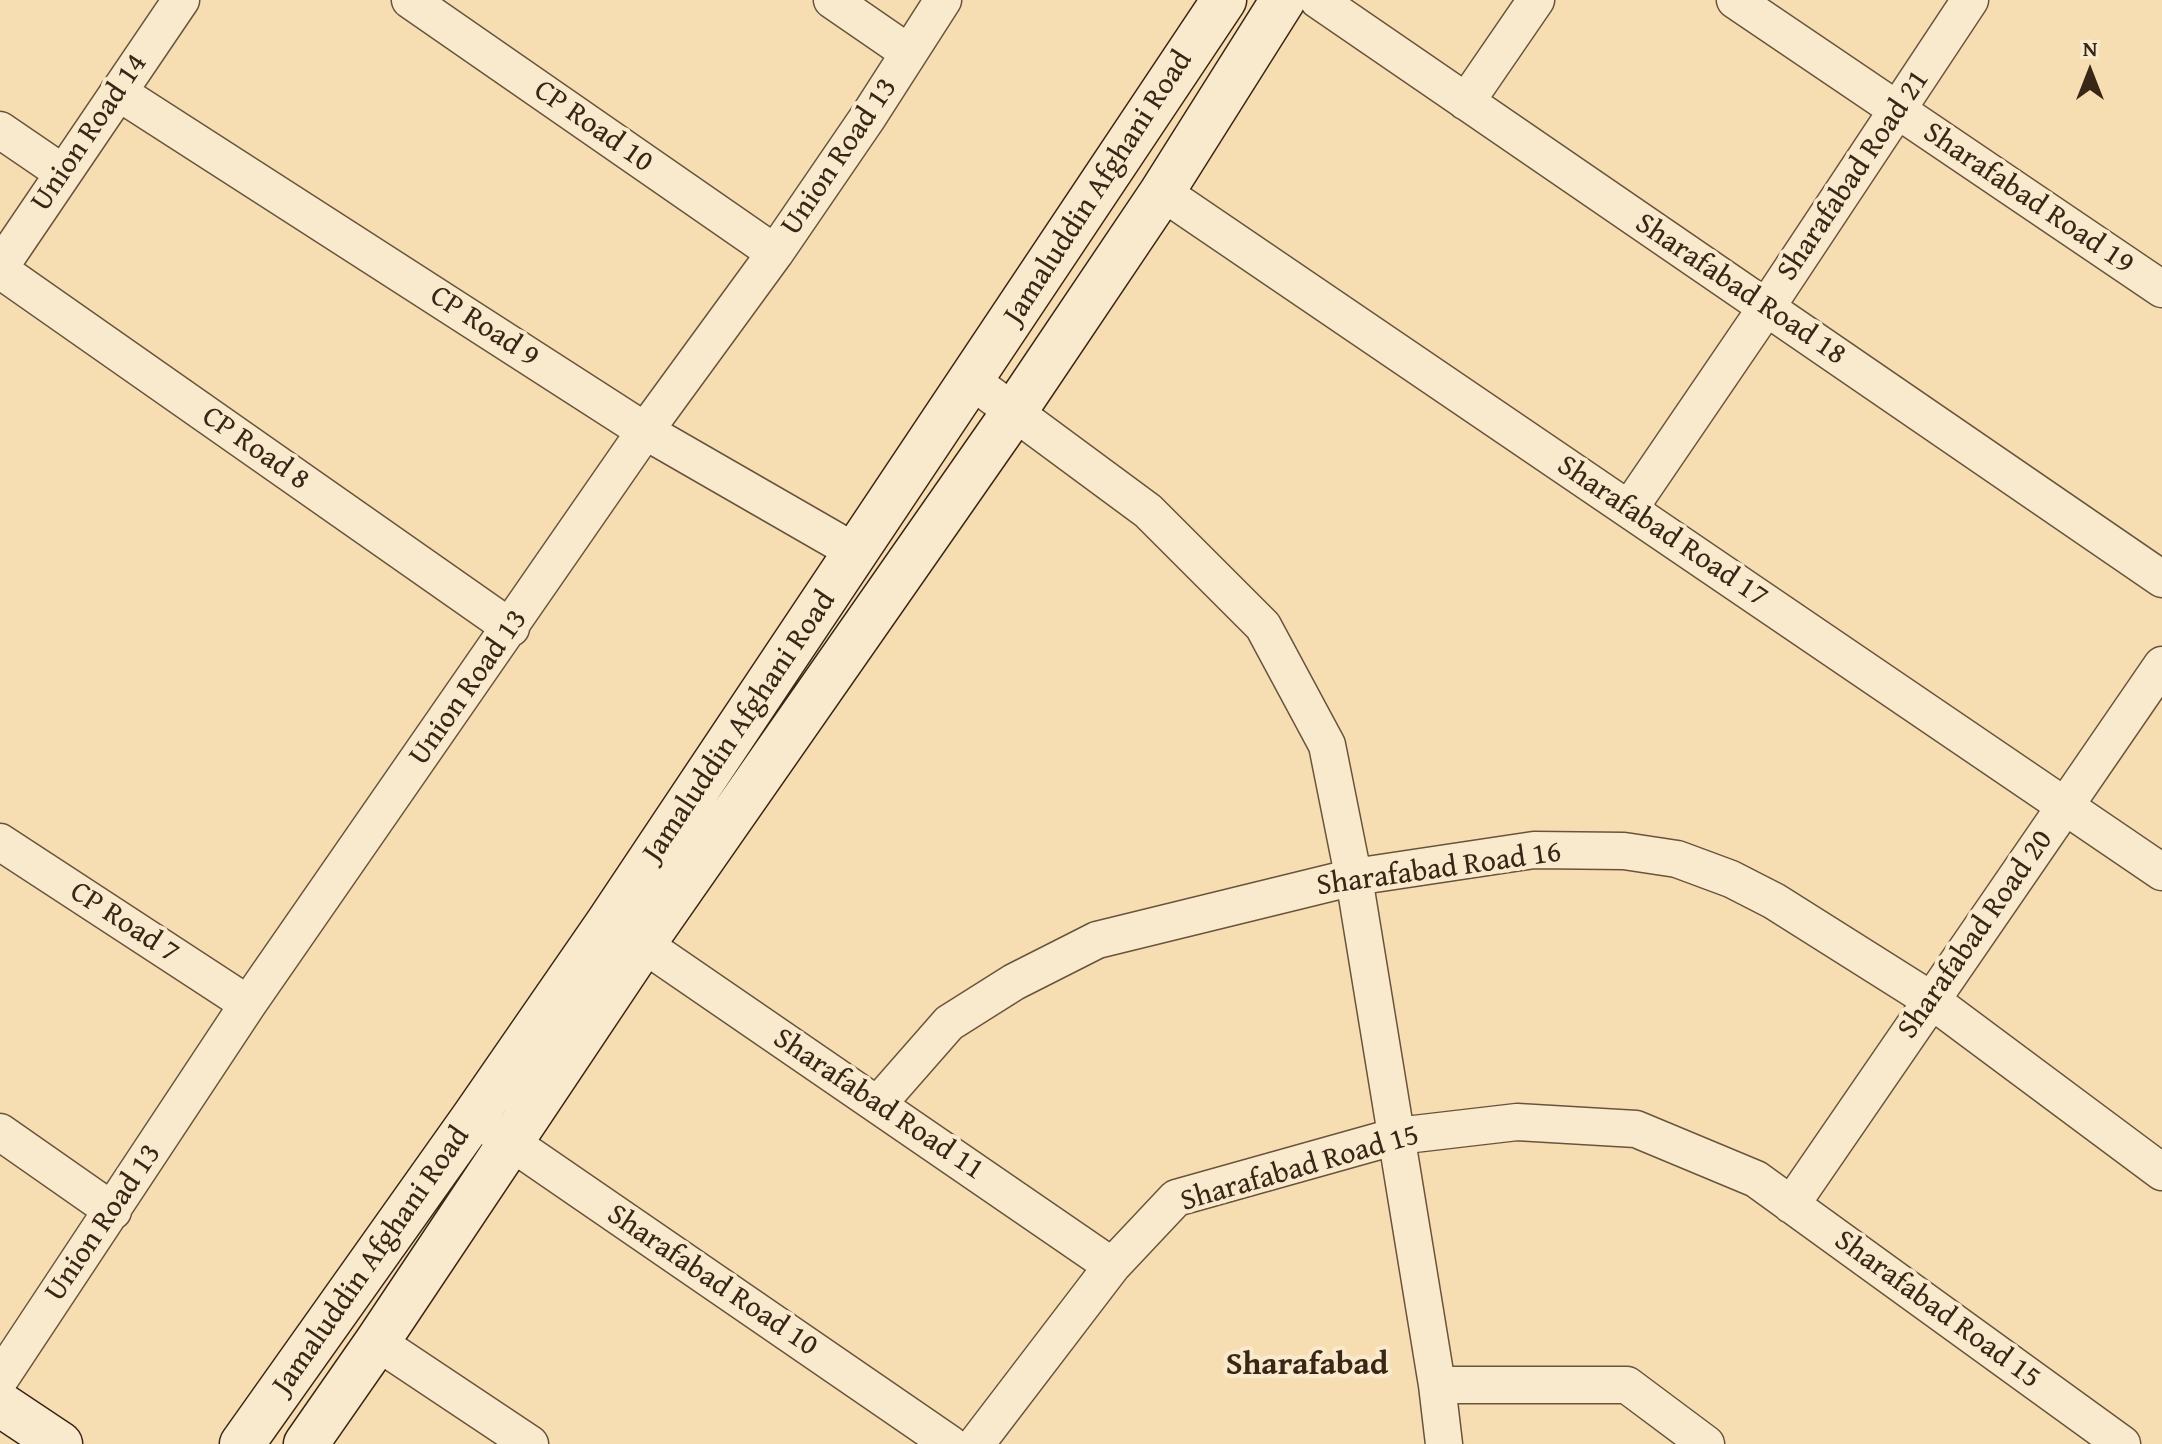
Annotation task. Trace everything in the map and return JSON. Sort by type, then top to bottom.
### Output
[{"type":"main road","name":"Jamaluddin Afghani Road","points":[[306,1444],[377,1342],[492,1129],[857,553],[1224,0]]},
{"type":"main road","name":"Jamaluddin Afghani Road","points":[[242,1444],[643,944],[1014,412],[1162,192],[1283,0]]},
{"type":"main road","points":[[0,1404],[60,1444]]},
{"type":"street","name":"Union Road 14","points":[[0,269],[181,0]]},
{"type":"street","name":"CP Road 10","points":[[410,0],[775,253]]},
{"type":"street","points":[[832,0],[909,53]]},
{"type":"street","name":"Union Road 13","points":[[0,1379],[248,1004],[645,431],[775,253],[943,0]]},
{"type":"street","name":"Sharafabad Road 18","points":[[1318,0],[2162,579]]},
{"type":"street","points":[[1466,102],[1536,0]]},
{"type":"street","name":"Sharafabad Road 19","points":[[1735,0],[2162,289]]},
{"type":"street","name":"Sharafabad Road 21","points":[[1629,509],[1970,0]]},
{"type":"street","name":"CP Road 9","points":[[118,92],[645,431],[857,553]]},
{"type":"street","points":[[0,130],[63,173]]},
{"type":"street","name":"Sharafabad Road 17","points":[[1162,192],[2162,872]]},
{"type":"street","name":"CP Road 8","points":[[0,269],[511,628]]},
{"type":"street","points":[[972,381],[1148,511],[1263,626],[1327,745],[1354,877],[1444,1444]]},
{"type":"street","name":"Sharafabad Road 20","points":[[1791,1205],[2162,665]]},
{"type":"street","name":"CP Road 7","points":[[0,842],[248,1004]]},
{"type":"street","name":"Sharafabad Road 16","points":[[878,1104],[949,1023],[1014,982],[1097,940],[1354,877],[1534,850],[1624,851],[1677,859],[1731,879],[1774,901],[1931,1000],[2162,1172]]},
{"type":"street","name":"Sharafabad Road 11","points":[[643,944],[1112,1266]]},
{"type":"street","name":"Sharafabad Road 15","points":[[976,1444],[1112,1266],[1176,1198],[1397,1136],[1517,1122],[1636,1129],[1756,1179],[2122,1444]]},
{"type":"street","name":"Sharafabad Road 10","points":[[492,1129],[950,1444]]},
{"type":"street","points":[[0,1132],[113,1211]]},
{"type":"street","points":[[377,1342],[530,1444]]},
{"type":"street","points":[[1437,1385],[1627,1385],[1706,1444]]},
{"type":"district","name":"Sharafabad","points":[[1307,1366]]}]
